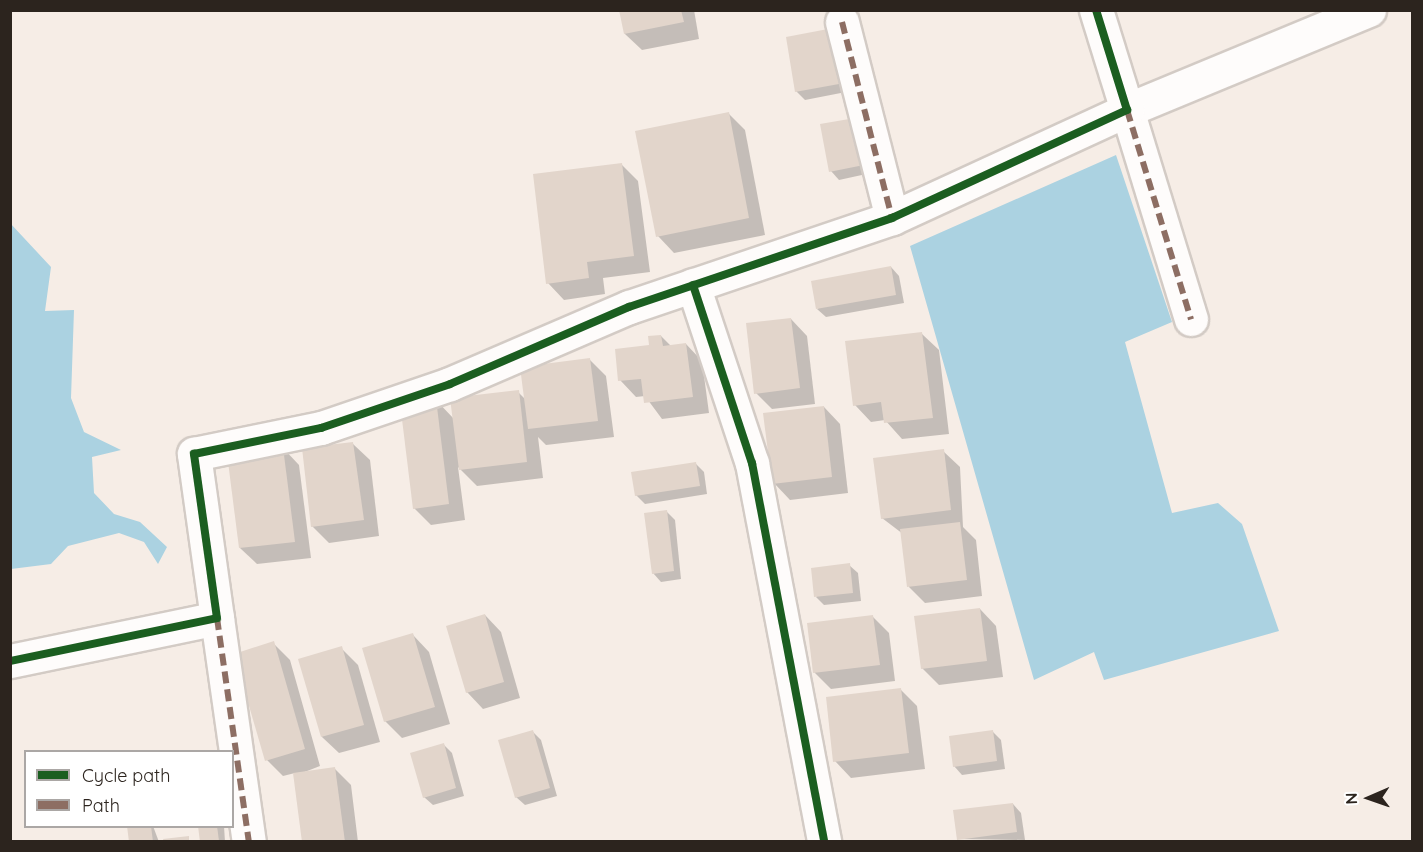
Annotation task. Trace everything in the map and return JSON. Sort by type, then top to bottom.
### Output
[{"type":"street","points":[[1096,10],[1191,318]]},
{"type":"street","points":[[249,842],[194,454],[342,420],[450,384],[693,285],[892,218],[1127,110],[1369,10]]},
{"type":"street","points":[[842,22],[892,218]]},
{"type":"street","points":[[693,285],[752,462],[824,842]]},
{"type":"street","points":[[10,661],[218,618]]},
{"type":"water","points":[[1116,155],[1172,322],[1125,342],[1172,513],[1218,503],[1242,524],[1279,631],[1104,680],[1094,652],[1034,680],[910,246]]},
{"type":"water","points":[[10,223],[51,267],[45,311],[74,310],[71,398],[84,432],[121,450],[92,457],[94,493],[114,514],[140,522],[167,547],[158,564],[144,542],[119,533],[68,546],[51,564],[11,569]]},
{"type":"building","points":[[619,10],[681,10],[684,22],[624,34]]},
{"type":"building","points":[[828,29],[839,84],[795,92],[786,37]]},
{"type":"building","points":[[729,112],[749,218],[656,237],[635,131]]},
{"type":"building","points":[[855,118],[864,165],[829,172],[820,124]]},
{"type":"building","points":[[622,163],[634,256],[587,262],[589,278],[546,284],[533,174]]},
{"type":"building","points":[[891,266],[896,295],[816,309],[811,281]]},
{"type":"building","points":[[791,318],[800,388],[754,394],[746,323]]},
{"type":"building","points":[[922,332],[933,418],[884,423],[881,402],[853,406],[845,341]]},
{"type":"building","points":[[661,335],[663,346],[686,343],[693,397],[644,403],[641,379],[618,381],[615,349],[649,345],[648,336]]},
{"type":"building","points":[[590,358],[598,421],[528,429],[520,367]]},
{"type":"building","points":[[519,390],[527,462],[459,470],[450,398]]},
{"type":"building","points":[[436,399],[449,504],[413,509],[400,403]]},
{"type":"building","points":[[824,406],[832,477],[772,484],[763,413]]},
{"type":"building","points":[[353,442],[364,520],[311,527],[302,448]]},
{"type":"building","points":[[283,447],[295,542],[239,548],[227,454]]},
{"type":"building","points":[[944,449],[951,510],[881,519],[873,458]]},
{"type":"building","points":[[696,462],[700,486],[635,496],[631,472]]},
{"type":"building","points":[[667,510],[674,571],[652,574],[644,513]]},
{"type":"building","points":[[960,522],[967,580],[907,587],[900,529]]},
{"type":"building","points":[[850,563],[853,593],[814,597],[811,568]]},
{"type":"building","points":[[980,608],[987,661],[921,669],[914,616]]},
{"type":"building","points":[[485,614],[504,682],[466,693],[446,626]]},
{"type":"building","points":[[873,615],[880,665],[813,673],[807,623]]},
{"type":"building","points":[[413,633],[435,707],[384,722],[362,648]]},
{"type":"building","points":[[274,641],[305,749],[265,761],[234,654]]},
{"type":"building","points":[[342,646],[364,725],[321,737],[298,659]]},
{"type":"building","points":[[901,688],[909,753],[833,762],[826,697]]},
{"type":"building","points":[[533,730],[550,788],[515,798],[498,740]]},
{"type":"building","points":[[993,730],[997,761],[953,767],[949,736]]},
{"type":"building","points":[[444,743],[456,788],[423,798],[410,753]]},
{"type":"building","points":[[335,767],[345,842],[302,842],[293,773]]},
{"type":"building","points":[[1013,803],[1017,832],[957,840],[953,810]]},
{"type":"building","points":[[127,828],[151,828],[153,842],[129,842]]},
{"type":"building","points":[[198,828],[217,828],[219,841],[200,842]]},
{"type":"building","points":[[189,836],[189,842],[164,842],[163,839]]},
{"type":"marked path","points":[[842,22],[892,218]]},
{"type":"marked path","points":[[1127,110],[1191,319]]},
{"type":"marked path","points":[[217,618],[249,842]]},
{"type":"cycle path","points":[[10,661],[217,618],[194,454],[321,428],[450,384],[629,307],[892,218],[1127,110],[1096,10]]},
{"type":"cycle path","points":[[693,285],[752,463],[824,842]]}]
